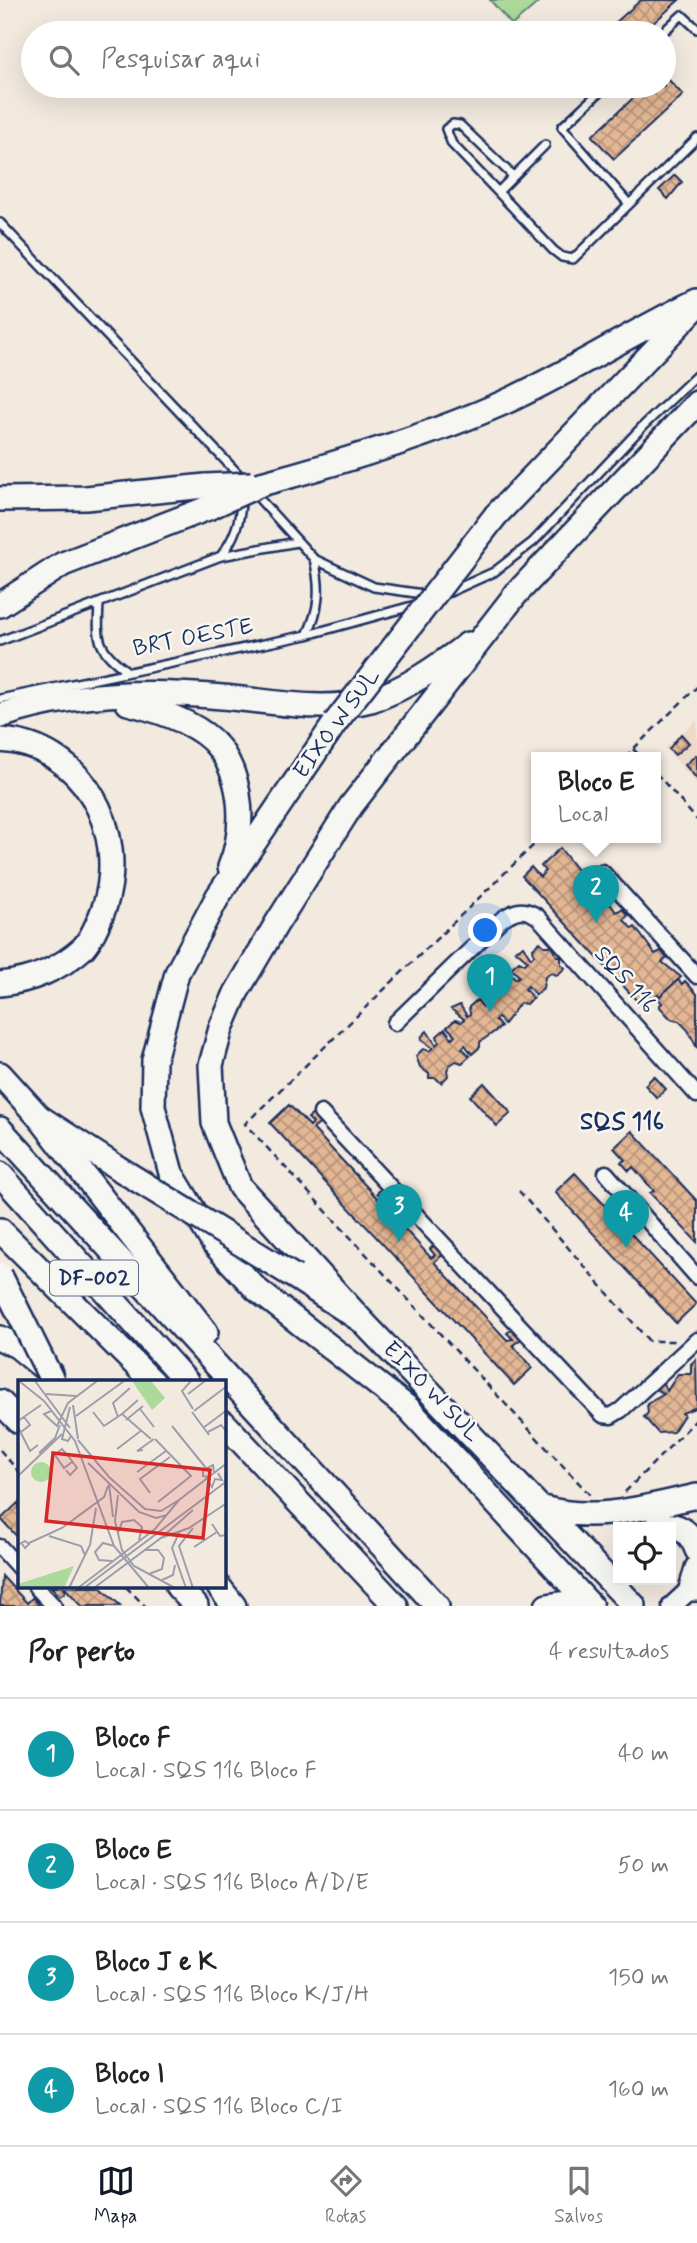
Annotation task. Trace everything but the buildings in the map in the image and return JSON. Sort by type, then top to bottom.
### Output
[{"type":"main road","points":[[0,605],[63,564],[207,497],[272,481],[434,432],[506,402],[647,325],[697,304]]},
{"type":"main road","name":"EIXO W SUL","points":[[588,1603],[408,1408],[256,1289],[214,1244],[171,1173],[153,1107],[154,1060],[177,973],[218,896],[335,723],[496,515],[697,304]]},
{"type":"main road","points":[[362,1321],[240,1186],[214,1123],[211,1065],[221,1028],[236,993],[284,911],[351,806],[516,594],[697,403]]},
{"type":"main road","points":[[0,499],[207,497]]},
{"type":"main road","points":[[0,716],[76,698],[184,694],[293,705],[339,705],[372,699],[406,685],[451,657],[490,627]]},
{"type":"main road","points":[[76,698],[127,703],[159,710],[188,724],[218,747],[232,774],[238,797],[240,826],[238,848],[218,896]]},
{"type":"main road","points":[[0,740],[40,748],[72,768],[97,801],[111,842],[111,886],[100,919],[83,947],[44,974],[0,984]]},
{"type":"main road","points":[[0,1074],[39,1117],[300,1454]]},
{"type":"main road","name":"EIXO W SUL","points":[[39,1117],[362,1321],[626,1594]]},
{"type":"main road","name":"DF-002","points":[[0,1129],[437,1606]]},
{"type":"main road","name":"DF-002","points":[[0,1174],[185,1380]]},
{"type":"main road","points":[[0,1230],[151,1380]]},
{"type":"main road","points":[[0,1275],[52,1380]]},
{"type":"main road","points":[[0,1338],[17,1346],[58,1380]]},
{"type":"main road","points":[[0,1402],[18,1421]]},
{"type":"main road","points":[[226,1425],[396,1606]]},
{"type":"main road","points":[[226,1446],[284,1489]]},
{"type":"main road","points":[[543,1508],[578,1516],[603,1516],[697,1496]]},
{"type":"main road","points":[[676,1527],[683,1530],[697,1550]]},
{"type":"main road","points":[[179,1588],[197,1606]]},
{"type":"main road","points":[[184,1588],[197,1606]]},
{"type":"main road","points":[[220,1588],[234,1606]]},
{"type":"main road","points":[[547,1606],[588,1603]]},
{"type":"street","points":[[602,872],[697,976]]},
{"type":"street","name":"SQS 116","points":[[394,1023],[480,940],[512,912],[520,909],[532,913],[697,1095]]},
{"type":"street","points":[[321,1113],[603,1415],[614,1415],[697,1340]]},
{"type":"street","points":[[606,1172],[697,1276]]},
{"type":"street","points":[[0,1547],[18,1567]]},
{"type":"street","points":[[672,1606],[696,1582]]},
{"type":"street","points":[[37,1588],[54,1606]]},
{"type":"lane","points":[[675,21],[682,15],[697,29]]},
{"type":"lane","points":[[593,98],[562,127],[629,204]]},
{"type":"lane","points":[[513,176],[460,125],[453,124],[446,129],[452,144],[553,250],[569,259],[581,254],[697,138]]},
{"type":"lane","points":[[498,192],[545,145]]},
{"type":"lane","points":[[0,223],[235,471],[314,559],[374,587],[441,596]]},
{"type":"lane","name":"BRT OESTE","points":[[99,604],[97,628],[105,655],[128,672],[307,635],[397,612],[441,596],[494,572],[533,542],[590,486],[643,426],[697,375]]},
{"type":"lane","points":[[220,556],[231,543],[241,516],[235,471]]},
{"type":"lane","points":[[0,641],[220,556],[298,542]]},
{"type":"lane","points":[[307,635],[318,612],[320,584],[314,559]]},
{"type":"lane","points":[[0,699],[128,672]]},
{"type":"path","points":[[631,752],[697,687]]},
{"type":"path","points":[[661,780],[697,820]]},
{"type":"path","points":[[536,843],[245,1125],[596,1501]]},
{"type":"path","points":[[519,1191],[649,1341],[679,1341]]},
{"type":"path","points":[[623,1494],[697,1419]]},
{"type":"path","points":[[693,1423],[697,1427]]},
{"type":"path","points":[[0,1450],[18,1471]]},
{"type":"path","points":[[127,1588],[145,1606]]},
{"type":"shaded area","points":[[697,720],[697,784],[665,748]]},
{"type":"green space","points":[[490,0],[541,0],[517,21],[508,21]]},
{"type":"place","name":"Bloco E","points":[[596,923]]},
{"type":"place","name":"Bloco F","points":[[490,1012]]},
{"type":"place","name":"Bloco J e K","points":[[399,1242]]},
{"type":"place","name":"Bloco I","points":[[626,1248]]},
{"type":"district","name":"SQS 116","points":[[622,1122]]}]
